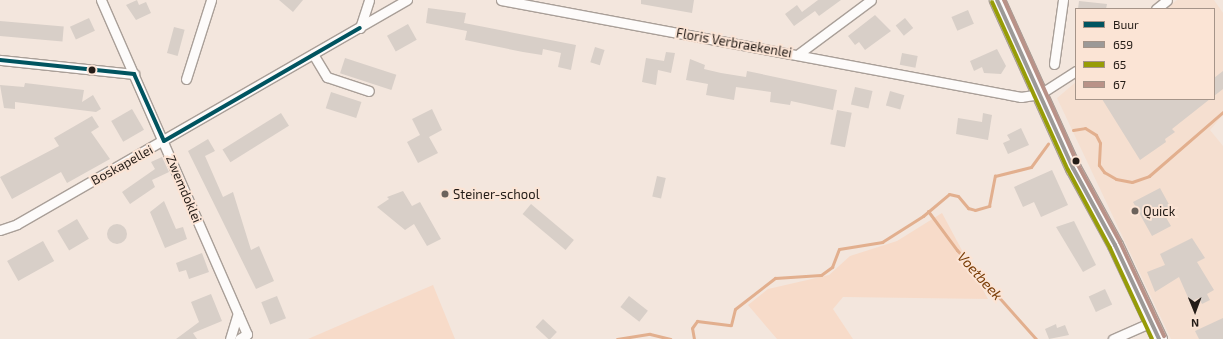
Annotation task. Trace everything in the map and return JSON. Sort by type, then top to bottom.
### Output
[{"type":"main road","points":[[997,0],[1060,140],[1152,322],[1158,339]]},
{"type":"street","name":"Zwemdoklei","points":[[101,0],[248,334],[234,338]]},
{"type":"street","points":[[186,79],[211,0]]},
{"type":"street","points":[[360,28],[369,0]]},
{"type":"street","name":"Boskapellei","points":[[0,230],[16,224],[164,141],[408,0]]},
{"type":"street","name":"Floris Verbraekenlei","points":[[501,0],[968,86],[1020,97],[1040,94]]},
{"type":"street","points":[[797,55],[871,0]]},
{"type":"street","points":[[1054,64],[1063,0]]},
{"type":"street","points":[[1157,8],[1167,0]]},
{"type":"street","points":[[313,54],[326,77],[369,91]]},
{"type":"street","points":[[0,60],[134,74]]},
{"type":"street","points":[[1040,94],[1075,72]]},
{"type":"street","points":[[234,338],[238,312]]},
{"type":"street","points":[[1113,339],[1152,322]]},
{"type":"shaded area","points":[[1177,0],[1214,0],[1223,13],[1223,115],[1210,130],[1223,146],[1223,339],[1171,339],[1057,98],[1075,83],[1075,100],[1215,100],[1215,8],[1167,8]]},
{"type":"shaded area","points":[[942,213],[988,299],[843,297],[833,309],[853,339],[777,339],[748,305],[768,289],[829,275],[850,256],[897,241]]},
{"type":"shaded area","points":[[433,285],[455,339],[308,339]]},
{"type":"building","points":[[137,0],[139,5],[146,2],[151,13],[136,20],[126,5]]},
{"type":"building","points":[[279,0],[303,0],[293,12]]},
{"type":"building","points":[[641,0],[694,0],[692,13],[641,4]]},
{"type":"building","points":[[818,0],[841,0],[819,16],[815,11],[794,26],[785,14],[797,5],[802,12]]},
{"type":"building","points":[[1079,1],[1107,4],[1106,8],[1078,8]]},
{"type":"building","points":[[428,8],[466,13],[464,23],[576,45],[571,70],[558,67],[561,53],[543,49],[542,55],[465,40],[467,31],[426,23]]},
{"type":"building","points":[[968,10],[974,24],[957,31],[951,17]]},
{"type":"building","points":[[875,15],[891,31],[865,50],[859,42],[855,45],[848,36]]},
{"type":"building","points":[[89,18],[95,31],[76,40],[70,27]]},
{"type":"building","points":[[905,18],[913,28],[904,36],[896,26]]},
{"type":"building","points":[[0,21],[64,27],[62,42],[0,36]]},
{"type":"building","points":[[408,24],[417,40],[396,51],[387,36]]},
{"type":"building","points":[[174,27],[185,30],[178,56],[167,53]]},
{"type":"building","points":[[595,47],[605,50],[600,65],[590,62]]},
{"type":"building","points":[[997,49],[1006,66],[1001,74],[984,73],[982,67],[974,71],[970,61]]},
{"type":"building","points":[[666,52],[675,53],[671,73],[658,70],[656,85],[642,82],[646,58],[664,61]]},
{"type":"building","points":[[902,53],[918,56],[915,68],[900,65]]},
{"type":"building","points":[[345,58],[396,75],[391,90],[340,73]]},
{"type":"building","points":[[690,59],[705,65],[704,69],[721,73],[746,77],[747,71],[837,90],[833,110],[791,101],[790,105],[770,102],[771,92],[736,87],[734,100],[706,95],[708,84],[686,80]]},
{"type":"building","points":[[1223,71],[1223,89],[1215,95],[1215,77]]},
{"type":"building","points":[[25,83],[84,90],[82,102],[93,95],[101,109],[96,112],[15,102],[15,109],[4,108],[0,85],[24,87]]},
{"type":"building","points":[[855,87],[873,91],[868,109],[851,105]]},
{"type":"building","points":[[890,91],[904,95],[900,110],[886,105]]},
{"type":"building","points":[[331,92],[361,102],[356,118],[326,108]]},
{"type":"building","points":[[1103,100],[1209,100],[1172,129],[1175,132],[1165,139],[1166,142],[1140,160]]},
{"type":"building","points":[[132,109],[144,130],[123,142],[111,121]]},
{"type":"building","points":[[432,109],[442,130],[429,137],[438,153],[418,163],[407,142],[420,135],[412,119]]},
{"type":"building","points":[[837,110],[852,113],[845,147],[830,144]]},
{"type":"building","points":[[281,113],[289,126],[230,162],[222,150]]},
{"type":"building","points":[[983,113],[992,115],[988,140],[956,134],[958,118],[982,122]]},
{"type":"building","points":[[92,116],[99,127],[91,132],[110,159],[67,183],[61,172],[12,199],[0,177],[59,146],[54,138]]},
{"type":"building","points":[[1021,128],[1029,145],[1008,154],[1003,143],[1010,140],[1007,135]]},
{"type":"building","points":[[208,139],[215,151],[205,156],[223,197],[233,192],[251,250],[259,246],[274,281],[256,289],[188,151]]},
{"type":"building","points":[[162,157],[169,172],[152,180],[155,187],[130,204],[122,192],[155,169],[151,162]]},
{"type":"building","points":[[1052,170],[1068,205],[1041,217],[1034,202],[1023,207],[1014,187]]},
{"type":"building","points":[[657,176],[666,178],[661,198],[652,196]]},
{"type":"building","points":[[1160,188],[1172,210],[1164,214],[1171,226],[1152,236],[1133,202]]},
{"type":"building","points":[[403,191],[412,206],[420,202],[441,239],[427,246],[414,224],[405,230],[377,207],[389,199],[387,197]]},
{"type":"building","points":[[164,201],[176,229],[183,227],[187,239],[165,248],[150,212]]},
{"type":"building","points":[[531,204],[574,240],[566,250],[523,214]]},
{"type":"building","points":[[77,219],[89,239],[69,251],[57,231]]},
{"type":"building","points":[[1074,221],[1096,265],[1083,272],[1056,227]]},
{"type":"building","points":[[117,224],[124,227],[127,234],[124,241],[117,244],[110,241],[107,234],[110,227]]},
{"type":"building","points":[[1192,238],[1205,258],[1197,262],[1214,290],[1207,294],[1210,300],[1202,304],[1199,298],[1190,302],[1179,277],[1155,292],[1147,272],[1165,265],[1160,254]]},
{"type":"building","points":[[43,241],[54,261],[18,281],[7,261]]},
{"type":"building","points":[[202,253],[209,272],[189,279],[186,270],[179,272],[176,263]]},
{"type":"building","points":[[1105,289],[1112,304],[1096,312],[1089,297]]},
{"type":"building","points":[[211,294],[222,321],[193,333],[197,339],[176,339],[199,322],[191,302]]},
{"type":"building","points":[[277,296],[286,318],[270,325],[261,302]]},
{"type":"building","points":[[629,296],[648,311],[639,322],[620,307]]},
{"type":"building","points":[[1223,318],[1223,339],[1199,339],[1195,331]]},
{"type":"building","points":[[543,319],[557,332],[550,339],[548,339],[535,327]]},
{"type":"building","points":[[1056,324],[1057,328],[1065,325],[1069,335],[1049,339],[1045,329]]},
{"type":"waterway","points":[[1073,130],[1085,128],[1096,135],[1100,143],[1099,165],[1104,172],[1116,179],[1132,182],[1149,176],[1223,112]]},
{"type":"waterway","points":[[694,339],[692,328],[697,321],[731,325],[735,309],[775,278],[821,275],[832,267],[839,249],[882,242],[923,216],[949,194],[958,196],[968,208],[975,210],[989,206],[995,176],[1031,167],[1048,144]]},
{"type":"waterway","name":"Voetbeek","points":[[928,211],[957,250],[1036,339]]},
{"type":"waterway","points":[[617,339],[650,334],[670,339]]},
{"type":"transit line","name":"659","points":[[997,0],[1073,168],[1115,245],[1159,339]]},
{"type":"transit line","name":"67","points":[[1004,0],[1078,165],[1120,242],[1164,336]]},
{"type":"transit line","name":"65","points":[[992,2],[1068,170],[1110,248],[1152,339]]},
{"type":"transit line","name":"Buur","points":[[164,141],[360,28]]},
{"type":"transit line","name":"Buur","points":[[0,60],[134,74]]},
{"type":"transit line","name":"Buur","points":[[134,74],[164,141]]},
{"type":"place","name":"Steiner-school","points":[[445,194]]},
{"type":"place","name":"Quick","points":[[1135,211]]}]
